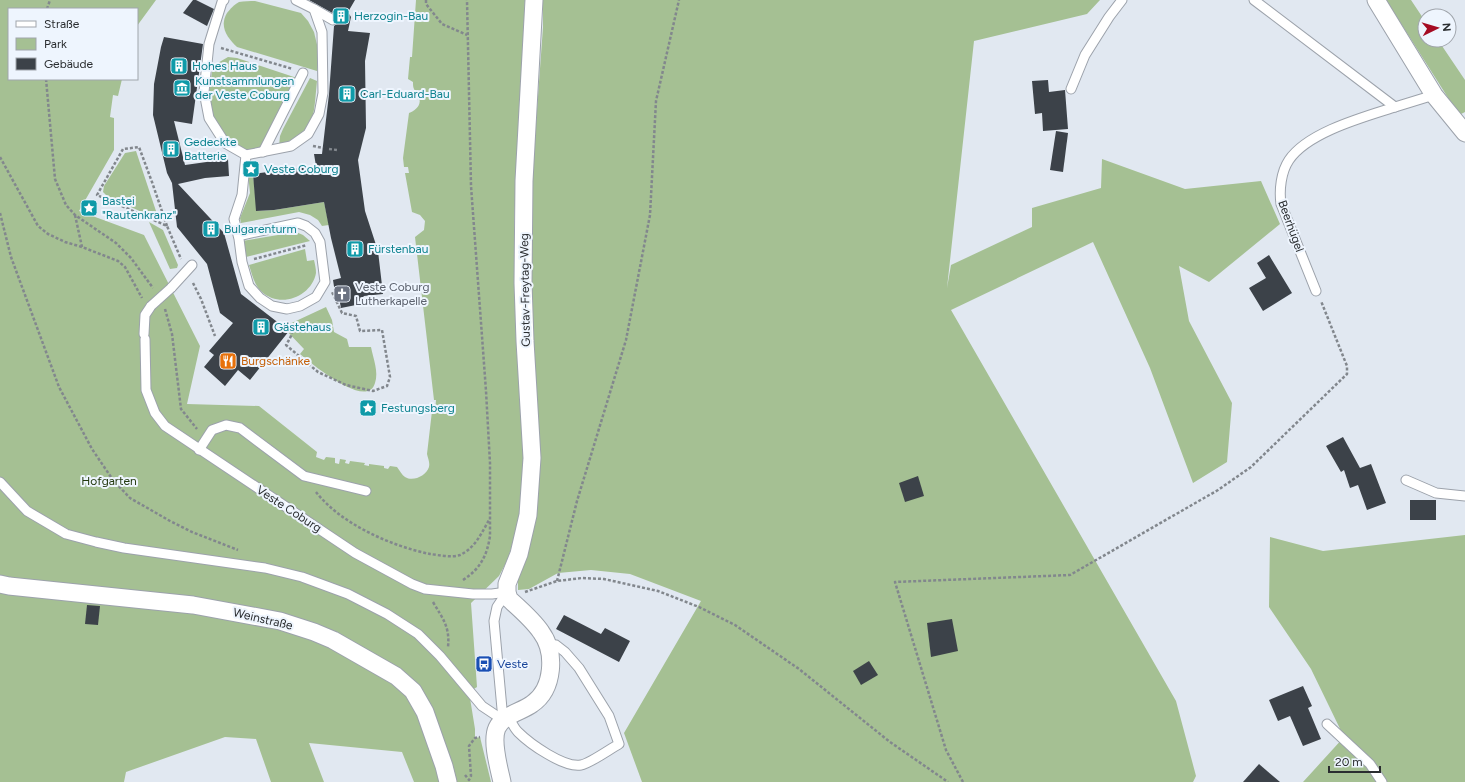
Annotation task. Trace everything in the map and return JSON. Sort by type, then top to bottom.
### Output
[{"type":"street","name":"Gustav-Freytag-Weg","points":[[508,585],[519,554],[528,515],[532,458],[523,283],[524,181],[534,0]]},
{"type":"street","points":[[1376,0],[1434,95],[1465,133]]},
{"type":"street","name":"Weinstraße","points":[[0,584],[193,605],[280,621],[333,640],[396,676],[413,691],[425,712],[448,782]]},
{"type":"street","points":[[502,782],[496,749],[496,728],[506,718],[533,703],[544,690],[550,673],[550,661],[547,644],[541,632],[509,599],[508,585]]},
{"type":"lane","points":[[224,0],[222,2],[209,44],[204,92],[209,118],[225,143],[246,155],[291,146],[308,134],[319,114],[323,93],[322,32],[314,9]]},
{"type":"lane","points":[[296,0],[333,20]]},
{"type":"lane","points":[[1071,89],[1085,55],[1109,17],[1122,0]]},
{"type":"lane","points":[[1254,0],[1394,107]]},
{"type":"lane","points":[[263,152],[303,73]]},
{"type":"lane","name":"Beerhügel","points":[[1316,291],[1281,204],[1281,181],[1288,161],[1296,151],[1310,140],[1344,124],[1434,95]]},
{"type":"lane","points":[[242,235],[298,224],[306,226],[315,233],[320,242],[325,282],[316,298],[300,306],[286,310],[272,306],[260,298],[250,286],[242,262],[239,239],[234,219],[242,195],[246,155]]},
{"type":"lane","points":[[149,307],[171,288],[189,268]]},
{"type":"lane","name":"Veste Coburg","points":[[149,307],[145,315],[144,337],[146,390],[155,413],[165,426],[356,553],[412,584],[425,588],[474,594],[492,594],[508,585]]},
{"type":"lane","points":[[199,450],[212,430],[219,426],[226,425],[240,428],[304,476],[366,491]]},
{"type":"lane","points":[[1406,480],[1436,493],[1465,496]]},
{"type":"lane","points":[[0,482],[27,511],[66,534],[124,548],[264,568],[302,577],[348,594],[387,614],[418,634],[440,656],[482,706],[506,718],[518,732],[539,748],[574,766],[582,765],[619,744],[609,716],[579,668],[565,652],[556,645],[547,644]]},
{"type":"lane","points":[[506,718],[494,620],[497,607],[508,585]]},
{"type":"lane","points":[[1327,724],[1370,764],[1382,782]]},
{"type":"path","points":[[426,0],[426,4],[442,24],[467,35]]},
{"type":"path","points":[[446,591],[473,573],[482,563],[488,548],[490,536],[490,463],[471,186],[467,0]]},
{"type":"path","points":[[557,582],[577,501],[626,340],[650,215],[656,102],[679,0]]},
{"type":"path","points":[[209,44],[322,78]]},
{"type":"path","points":[[46,80],[55,179],[66,205],[75,215],[116,243],[131,258],[155,291]]},
{"type":"path","points":[[167,226],[97,195],[123,149],[139,147],[167,226],[189,268],[215,336]]},
{"type":"path","points":[[329,149],[337,150]]},
{"type":"path","points":[[0,157],[38,226],[48,234],[65,242],[118,261],[125,267],[149,307]]},
{"type":"path","points":[[0,213],[11,257],[59,387],[92,449],[113,480],[130,498],[170,522],[244,552]]},
{"type":"path","points":[[75,215],[82,247]]},
{"type":"path","points":[[242,262],[320,242]]},
{"type":"path","points":[[286,310],[283,317],[291,327],[292,336],[286,345],[318,372],[346,385],[373,391],[387,386],[390,377],[382,330],[360,331],[356,316],[342,313],[334,295],[325,282]]},
{"type":"path","points":[[963,782],[946,750],[895,582],[1070,575],[1218,490],[1251,467],[1346,374],[1347,366],[1316,291]]},
{"type":"path","points":[[163,304],[169,318],[172,334],[182,409],[205,440]]},
{"type":"path","points":[[304,476],[321,499],[348,520],[370,534],[410,550],[441,556],[459,555],[474,546],[489,520]]},
{"type":"path","points":[[508,585],[521,593],[557,582],[582,578],[604,579],[658,591],[699,606],[735,625],[799,669],[890,742],[948,782]]},
{"type":"path","points":[[425,588],[444,621],[450,635],[448,647],[440,656]]},
{"type":"green space","name":"Hofgarten","points":[[0,0],[156,0],[138,25],[138,8],[8,8],[8,80],[122,80],[118,96],[113,95],[110,117],[114,118],[114,150],[79,211],[144,235],[200,346],[187,404],[259,406],[317,452],[316,457],[324,460],[326,457],[335,458],[335,463],[339,464],[340,459],[346,460],[345,463],[349,464],[350,461],[365,463],[364,465],[369,466],[369,464],[384,466],[384,468],[388,469],[390,466],[397,467],[404,476],[412,479],[425,473],[429,467],[427,454],[432,411],[435,411],[436,400],[434,400],[415,237],[424,230],[425,221],[420,215],[412,212],[405,173],[409,173],[408,167],[404,167],[403,158],[409,113],[414,111],[420,103],[419,97],[413,87],[413,82],[408,79],[410,57],[412,57],[416,0],[525,0],[514,225],[516,342],[524,453],[520,516],[508,559],[499,576],[471,603],[477,687],[469,692],[475,738],[480,737],[491,782],[414,782],[402,752],[309,743],[324,782],[271,782],[256,739],[225,737],[126,772],[124,782],[0,782]]},
{"type":"green space","points":[[543,0],[1100,0],[1087,14],[974,41],[947,288],[951,265],[1032,227],[1032,208],[1101,188],[1102,159],[1185,189],[1261,181],[1280,224],[1209,282],[1179,266],[1189,321],[1232,403],[1227,462],[1193,483],[1150,368],[1093,242],[951,310],[1176,701],[1196,776],[1193,782],[642,782],[624,733],[701,601],[630,574],[591,570],[558,573],[529,589],[518,590],[518,580],[535,513],[530,346],[531,193],[543,27]]},
{"type":"green space","points":[[1386,0],[1411,0],[1417,9],[1417,48],[1443,48],[1465,80],[1465,112],[1459,115]]},
{"type":"green space","points":[[255,1],[301,13],[308,21],[314,32],[319,53],[317,71],[237,47],[233,43],[227,36],[224,27],[227,13],[239,2]]},
{"type":"green space","points":[[228,57],[237,58],[297,78],[256,154],[236,151],[211,115],[208,99],[212,72],[216,64]]},
{"type":"green space","points":[[310,78],[317,81],[315,105],[311,121],[307,128],[300,134],[279,146],[280,136],[283,129]]},
{"type":"green space","points":[[136,151],[159,220],[107,196],[103,192],[104,186],[125,153]]},
{"type":"green space","points":[[248,174],[253,174],[257,211],[274,210],[324,202],[329,225],[322,226],[318,220],[310,215],[299,212],[241,223],[240,218],[250,193]]},
{"type":"green space","points":[[149,222],[163,230],[178,265],[177,268],[170,269]]},
{"type":"green space","points":[[296,232],[303,235],[310,241],[246,257],[242,241]]},
{"type":"green space","points":[[305,249],[307,261],[314,260],[316,270],[309,288],[295,298],[286,300],[270,297],[259,289],[249,265]]},
{"type":"green space","points":[[326,307],[332,320],[334,332],[347,339],[349,347],[371,347],[376,379],[370,390],[361,391],[350,388],[326,374],[300,354],[304,349],[283,327]]},
{"type":"green space","points":[[1465,535],[1465,782],[1303,782],[1344,737],[1311,669],[1269,607],[1270,537],[1323,551]]},
{"type":"building","points":[[193,0],[214,9],[207,26],[183,13]]},
{"type":"building","points":[[309,0],[355,0],[348,12],[351,17],[348,31],[370,33],[365,61],[366,128],[358,160],[365,211],[378,251],[383,294],[364,296],[356,305],[341,308],[339,298],[335,293],[333,280],[341,278],[324,202],[274,210],[256,211],[253,174],[316,166],[314,154],[322,154],[329,94],[334,26],[339,20],[336,15]]},
{"type":"building","points":[[164,37],[203,44],[192,124],[174,121],[185,165],[228,159],[229,176],[205,178],[178,184],[224,233],[241,294],[289,331],[250,380],[238,370],[225,386],[204,367],[214,355],[209,351],[233,323],[220,313],[207,264],[177,227],[172,183],[167,173],[153,115],[154,84]]},
{"type":"building","points":[[1048,80],[1049,92],[1065,90],[1068,129],[1043,131],[1042,113],[1035,114],[1032,81]]},
{"type":"building","points":[[1056,131],[1068,133],[1063,172],[1050,170]]},
{"type":"building","points":[[1269,255],[1292,293],[1263,311],[1249,288],[1266,278],[1257,263]]},
{"type":"building","points":[[1343,437],[1360,468],[1371,464],[1386,503],[1367,510],[1358,485],[1350,488],[1344,470],[1341,472],[1326,446]]},
{"type":"building","points":[[918,476],[924,496],[905,502],[899,483]]},
{"type":"building","points":[[1410,500],[1436,500],[1436,520],[1410,520]]},
{"type":"building","points":[[87,605],[100,606],[98,625],[85,624]]},
{"type":"building","points":[[564,615],[601,634],[605,628],[630,641],[619,662],[556,629]]},
{"type":"building","points":[[952,619],[958,651],[931,657],[927,623]]},
{"type":"building","points":[[869,661],[878,675],[861,685],[853,671]]},
{"type":"building","points":[[1303,686],[1312,706],[1308,708],[1321,739],[1303,746],[1290,716],[1278,721],[1269,700]]},
{"type":"building","points":[[1259,764],[1280,782],[1243,782]]},
{"type":"place","name":"Herzogin-Bau","points":[[341,16]]},
{"type":"place","name":"Hohes Haus","points":[[179,66]]},
{"type":"place","name":"Kunstsammlungen der Veste Coburg","points":[[182,88]]},
{"type":"place","name":"Carl-Eduard-Bau","points":[[347,94]]},
{"type":"place","name":"Gedeckte Batterie","points":[[171,149]]},
{"type":"place","name":"Veste Coburg","points":[[251,169]]},
{"type":"place","name":"Bastei \"Rautenkranz\"","points":[[89,208]]},
{"type":"place","name":"Bulgarenturm","points":[[211,229]]},
{"type":"place","name":"Fürstenbau","points":[[355,249]]},
{"type":"place","name":"Veste Coburg Lutherkapelle","points":[[342,294]]},
{"type":"place","name":"Gästehaus","points":[[261,327]]},
{"type":"place","name":"Burgschänke","points":[[228,361]]},
{"type":"place","name":"Festungsberg","points":[[368,408]]},
{"type":"place","name":"Veste","points":[[484,664]]}]
